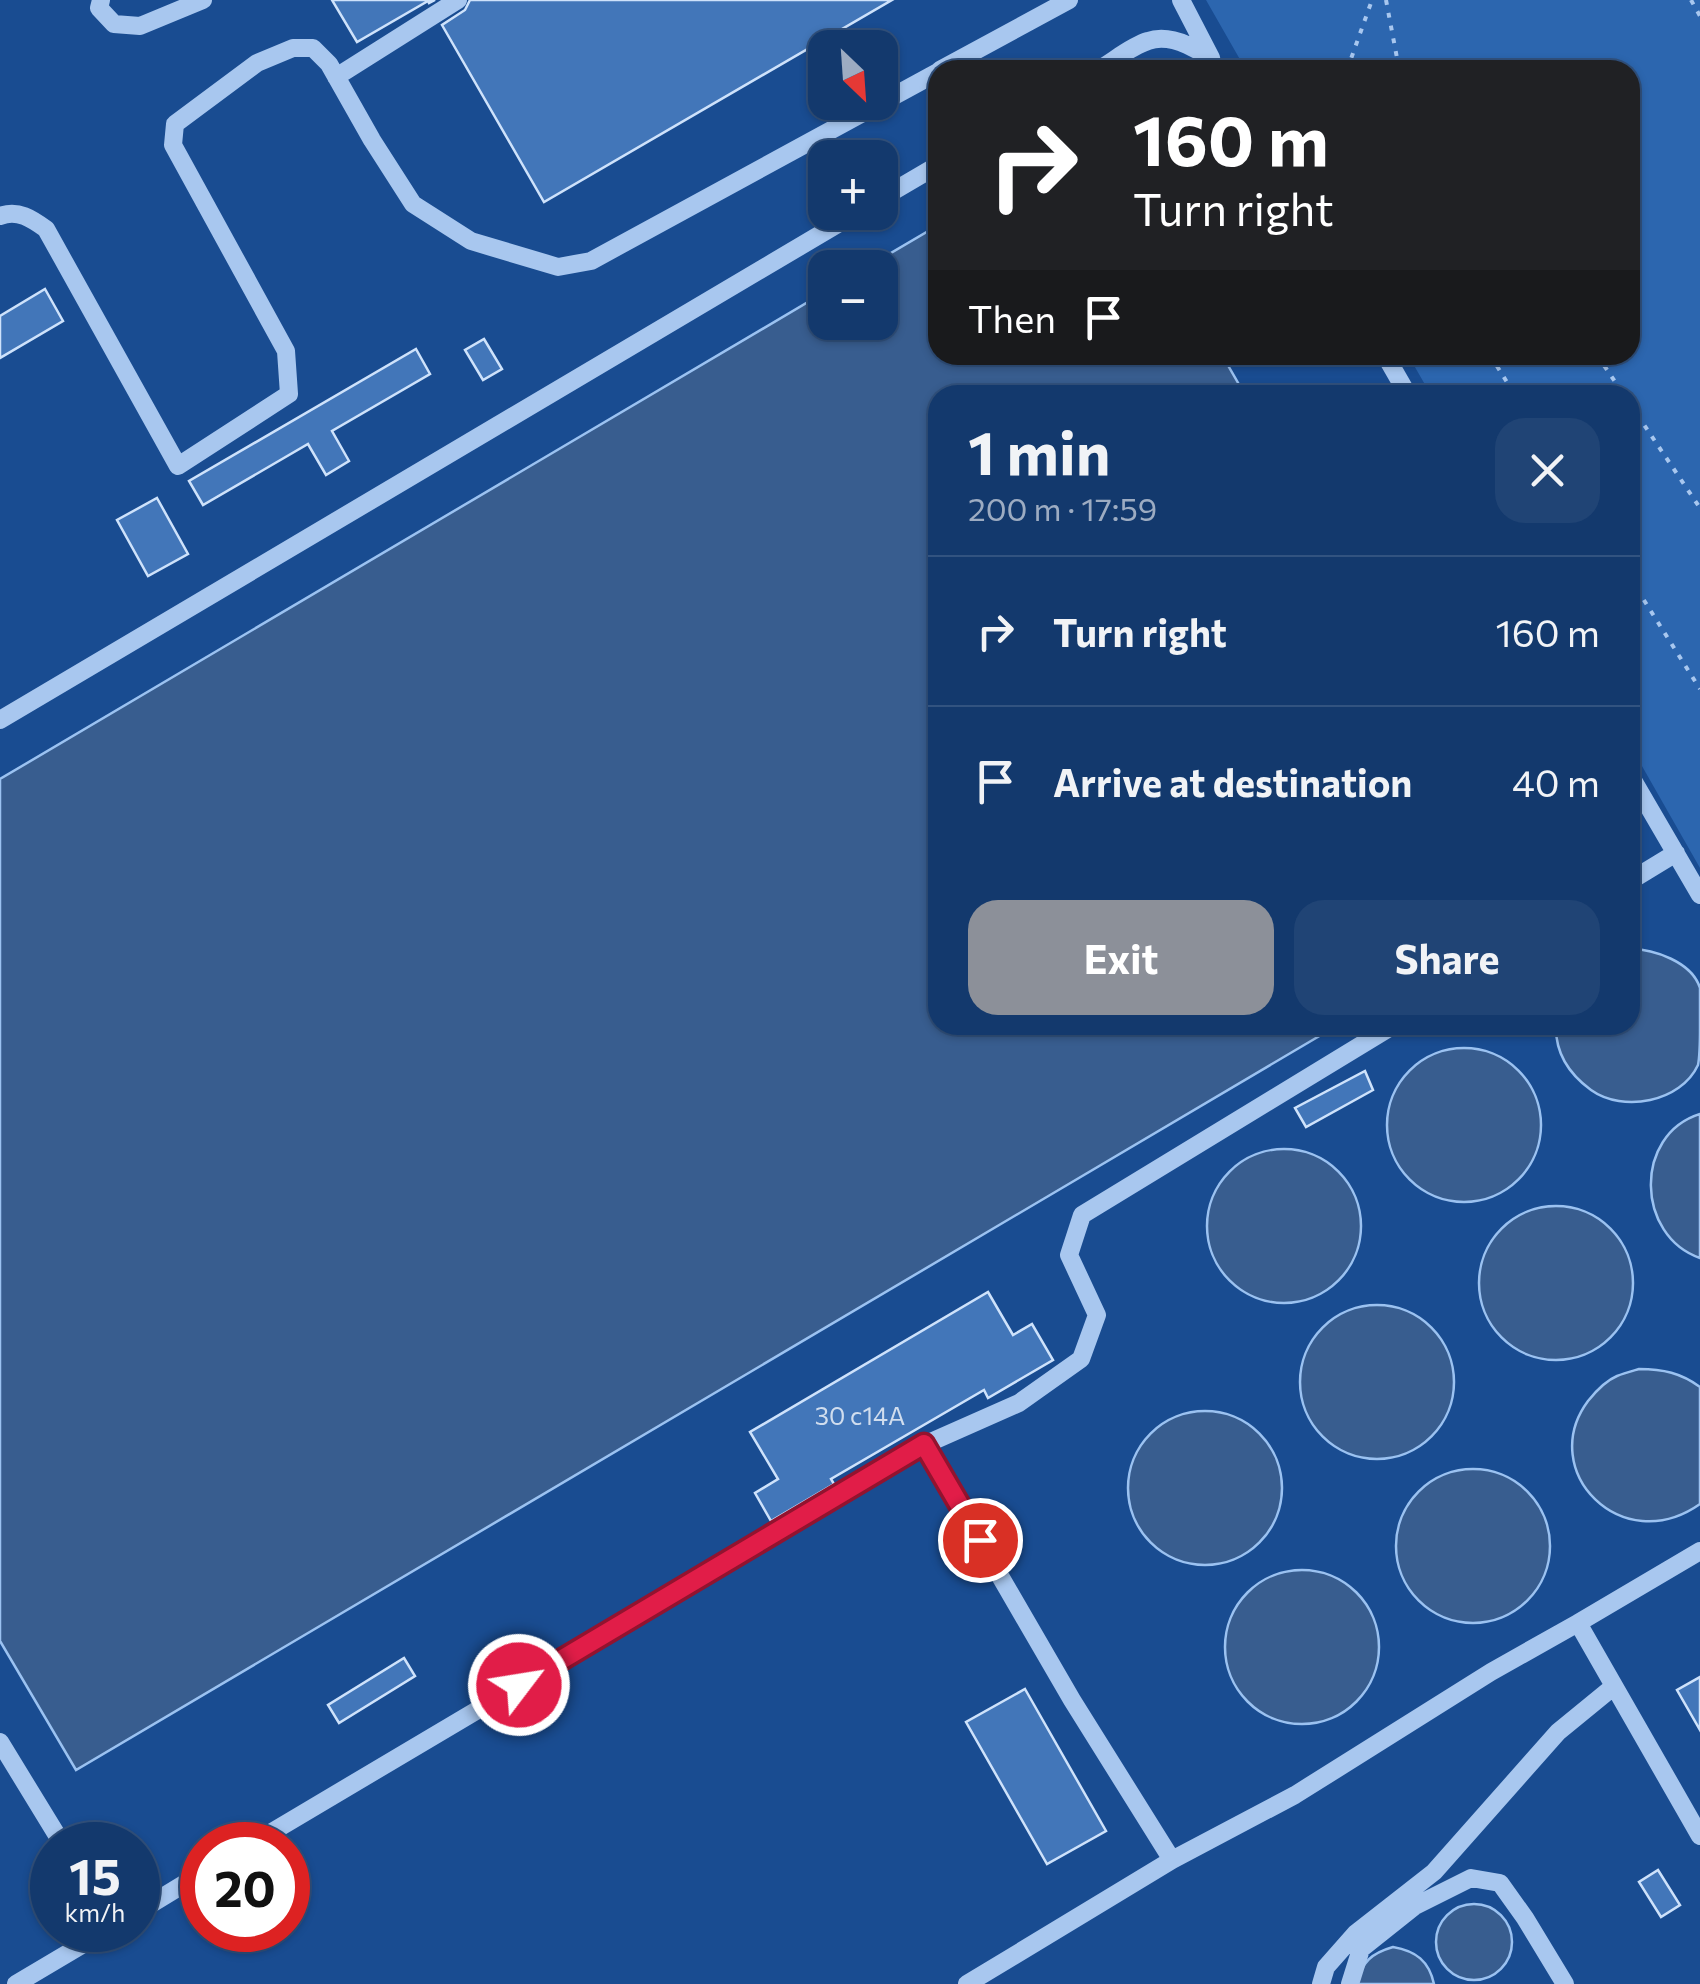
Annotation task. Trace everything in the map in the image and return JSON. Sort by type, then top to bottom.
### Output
[{"type":"lane","points":[[102,0],[99,8],[114,24],[140,26],[203,0]]},
{"type":"lane","points":[[336,76],[458,0]]},
{"type":"lane","points":[[959,60],[1069,0]]},
{"type":"lane","points":[[1180,0],[1213,60]]},
{"type":"lane","points":[[1115,60],[1150,40],[1187,42],[1209,60]]},
{"type":"lane","points":[[0,216],[28,216],[46,229],[178,466],[289,394],[286,350],[173,145],[175,124],[257,63],[293,48],[313,48],[329,64],[414,204],[471,241],[558,266],[592,262],[928,77]]},
{"type":"lane","points":[[898,188],[928,171]]},
{"type":"lane","points":[[0,720],[828,230]]},
{"type":"lane","points":[[1640,792],[1700,895]]},
{"type":"lane","points":[[1640,875],[1676,853]]},
{"type":"lane","points":[[289,1822],[924,1444],[1019,1403],[1081,1359],[1098,1315],[1070,1255],[1082,1215],[1378,1035]]},
{"type":"lane","points":[[924,1444],[1072,1700],[1172,1860]]},
{"type":"lane","points":[[966,1984],[1172,1860],[1295,1795],[1492,1672],[1700,1551]]},
{"type":"lane","points":[[1578,1623],[1700,1836]]},
{"type":"lane","points":[[1320,1984],[1326,1967],[1356,1933],[1434,1872],[1558,1732],[1613,1686]]},
{"type":"lane","points":[[0,1742],[49,1822]]},
{"type":"lane","points":[[1350,1984],[1362,1949],[1415,1906],[1470,1878],[1500,1883],[1564,1984]]},
{"type":"lane","points":[[23,1982],[70,1952]]},
{"type":"path","points":[[1351,60],[1372,0]]},
{"type":"path","points":[[1386,0],[1399,60]]},
{"type":"path","points":[[1691,0],[1700,16]]},
{"type":"path","points":[[1640,419],[1700,508]]},
{"type":"path","points":[[1640,594],[1700,690]]},
{"type":"shaded area","points":[[1206,0],[1700,0],[1700,868],[1640,763],[1640,385],[1425,385],[1414,365],[1640,365],[1640,60],[1240,60]]},
{"type":"shaded area","points":[[928,231],[928,365],[1228,365],[1239,385],[928,385],[928,1035],[1321,1035],[76,1770],[0,1641],[0,779],[808,302],[808,340],[898,340],[896,250]]},
{"type":"shaded area","points":[[1640,950],[1681,964],[1696,979],[1700,988],[1698,1065],[1679,1088],[1634,1102],[1604,1097],[1576,1077],[1561,1053],[1556,1035],[1640,1035]]},
{"type":"shaded area","points":[[1464,1048],[1493,1054],[1518,1071],[1535,1096],[1541,1125],[1535,1154],[1518,1179],[1493,1196],[1464,1202],[1435,1196],[1410,1179],[1393,1154],[1387,1125],[1393,1096],[1410,1071],[1435,1054]]},
{"type":"shaded area","points":[[1700,1114],[1700,1258],[1679,1246],[1664,1229],[1654,1208],[1651,1186],[1654,1163],[1663,1142],[1678,1125]]},
{"type":"shaded area","points":[[1284,1149],[1313,1155],[1338,1172],[1355,1197],[1361,1226],[1355,1255],[1338,1280],[1313,1297],[1284,1303],[1255,1297],[1230,1280],[1213,1255],[1207,1226],[1213,1197],[1230,1172],[1255,1155]]},
{"type":"shaded area","points":[[1556,1206],[1585,1212],[1610,1229],[1627,1254],[1633,1283],[1627,1312],[1610,1337],[1585,1354],[1556,1360],[1527,1354],[1502,1337],[1485,1312],[1479,1283],[1485,1254],[1502,1229],[1527,1212]]},
{"type":"shaded area","points":[[1377,1305],[1406,1311],[1431,1328],[1448,1353],[1454,1382],[1448,1411],[1431,1436],[1406,1453],[1377,1459],[1348,1453],[1323,1436],[1306,1411],[1300,1382],[1306,1353],[1323,1328],[1348,1311]]},
{"type":"shaded area","points":[[1639,1369],[1671,1373],[1700,1387],[1700,1504],[1671,1518],[1642,1521],[1617,1514],[1595,1499],[1580,1479],[1573,1454],[1575,1428],[1588,1401],[1609,1381]]},
{"type":"shaded area","points":[[1205,1411],[1234,1417],[1259,1434],[1276,1459],[1282,1488],[1276,1517],[1259,1542],[1234,1559],[1205,1565],[1176,1559],[1151,1542],[1134,1517],[1128,1488],[1134,1459],[1151,1434],[1176,1417]]},
{"type":"shaded area","points":[[1473,1469],[1502,1475],[1527,1492],[1544,1517],[1550,1546],[1544,1575],[1527,1600],[1502,1617],[1473,1623],[1444,1617],[1419,1600],[1402,1575],[1396,1546],[1402,1517],[1419,1492],[1444,1475]]},
{"type":"shaded area","points":[[1302,1570],[1331,1576],[1356,1593],[1373,1618],[1379,1647],[1373,1676],[1356,1701],[1331,1718],[1302,1724],[1273,1718],[1248,1701],[1231,1676],[1225,1647],[1231,1618],[1248,1593],[1273,1576]]},
{"type":"shaded area","points":[[1474,1904],[1489,1906],[1501,1915],[1510,1927],[1510,1957],[1501,1969],[1489,1978],[1474,1980],[1459,1978],[1447,1969],[1438,1957],[1436,1942],[1438,1927],[1447,1915],[1459,1906]]},
{"type":"shaded area","points":[[1393,1947],[1420,1958],[1434,1984],[1357,1984],[1369,1960]]},
{"type":"building","points":[[332,0],[435,0],[357,42]]},
{"type":"building","points":[[470,0],[892,0],[840,30],[808,30],[808,49],[544,202],[442,25],[465,10]]},
{"type":"building","points":[[45,289],[63,321],[0,358],[0,316]]},
{"type":"building","points":[[484,339],[502,369],[483,380],[465,350]]},
{"type":"building","points":[[416,349],[430,374],[332,431],[349,461],[326,475],[308,444],[203,505],[189,481]]},
{"type":"building","points":[[157,498],[188,554],[148,576],[117,520]]},
{"type":"building","points":[[1365,1071],[1373,1090],[1306,1127],[1295,1108]]},
{"type":"building","points":[[988,1292],[1013,1335],[1032,1324],[1053,1360],[988,1398],[984,1390],[831,1479],[834,1484],[771,1521],[755,1493],[778,1479],[750,1432]]},
{"type":"building","points":[[404,1658],[415,1676],[339,1723],[328,1705]]},
{"type":"building","points":[[1700,1677],[1700,1730],[1677,1690]]},
{"type":"building","points":[[1025,1689],[1106,1831],[1047,1864],[966,1722]]},
{"type":"building","points":[[1658,1870],[1680,1905],[1661,1917],[1639,1882]]},
{"type":"route","points":[[519,1685],[924,1444],[980,1540]]}]
